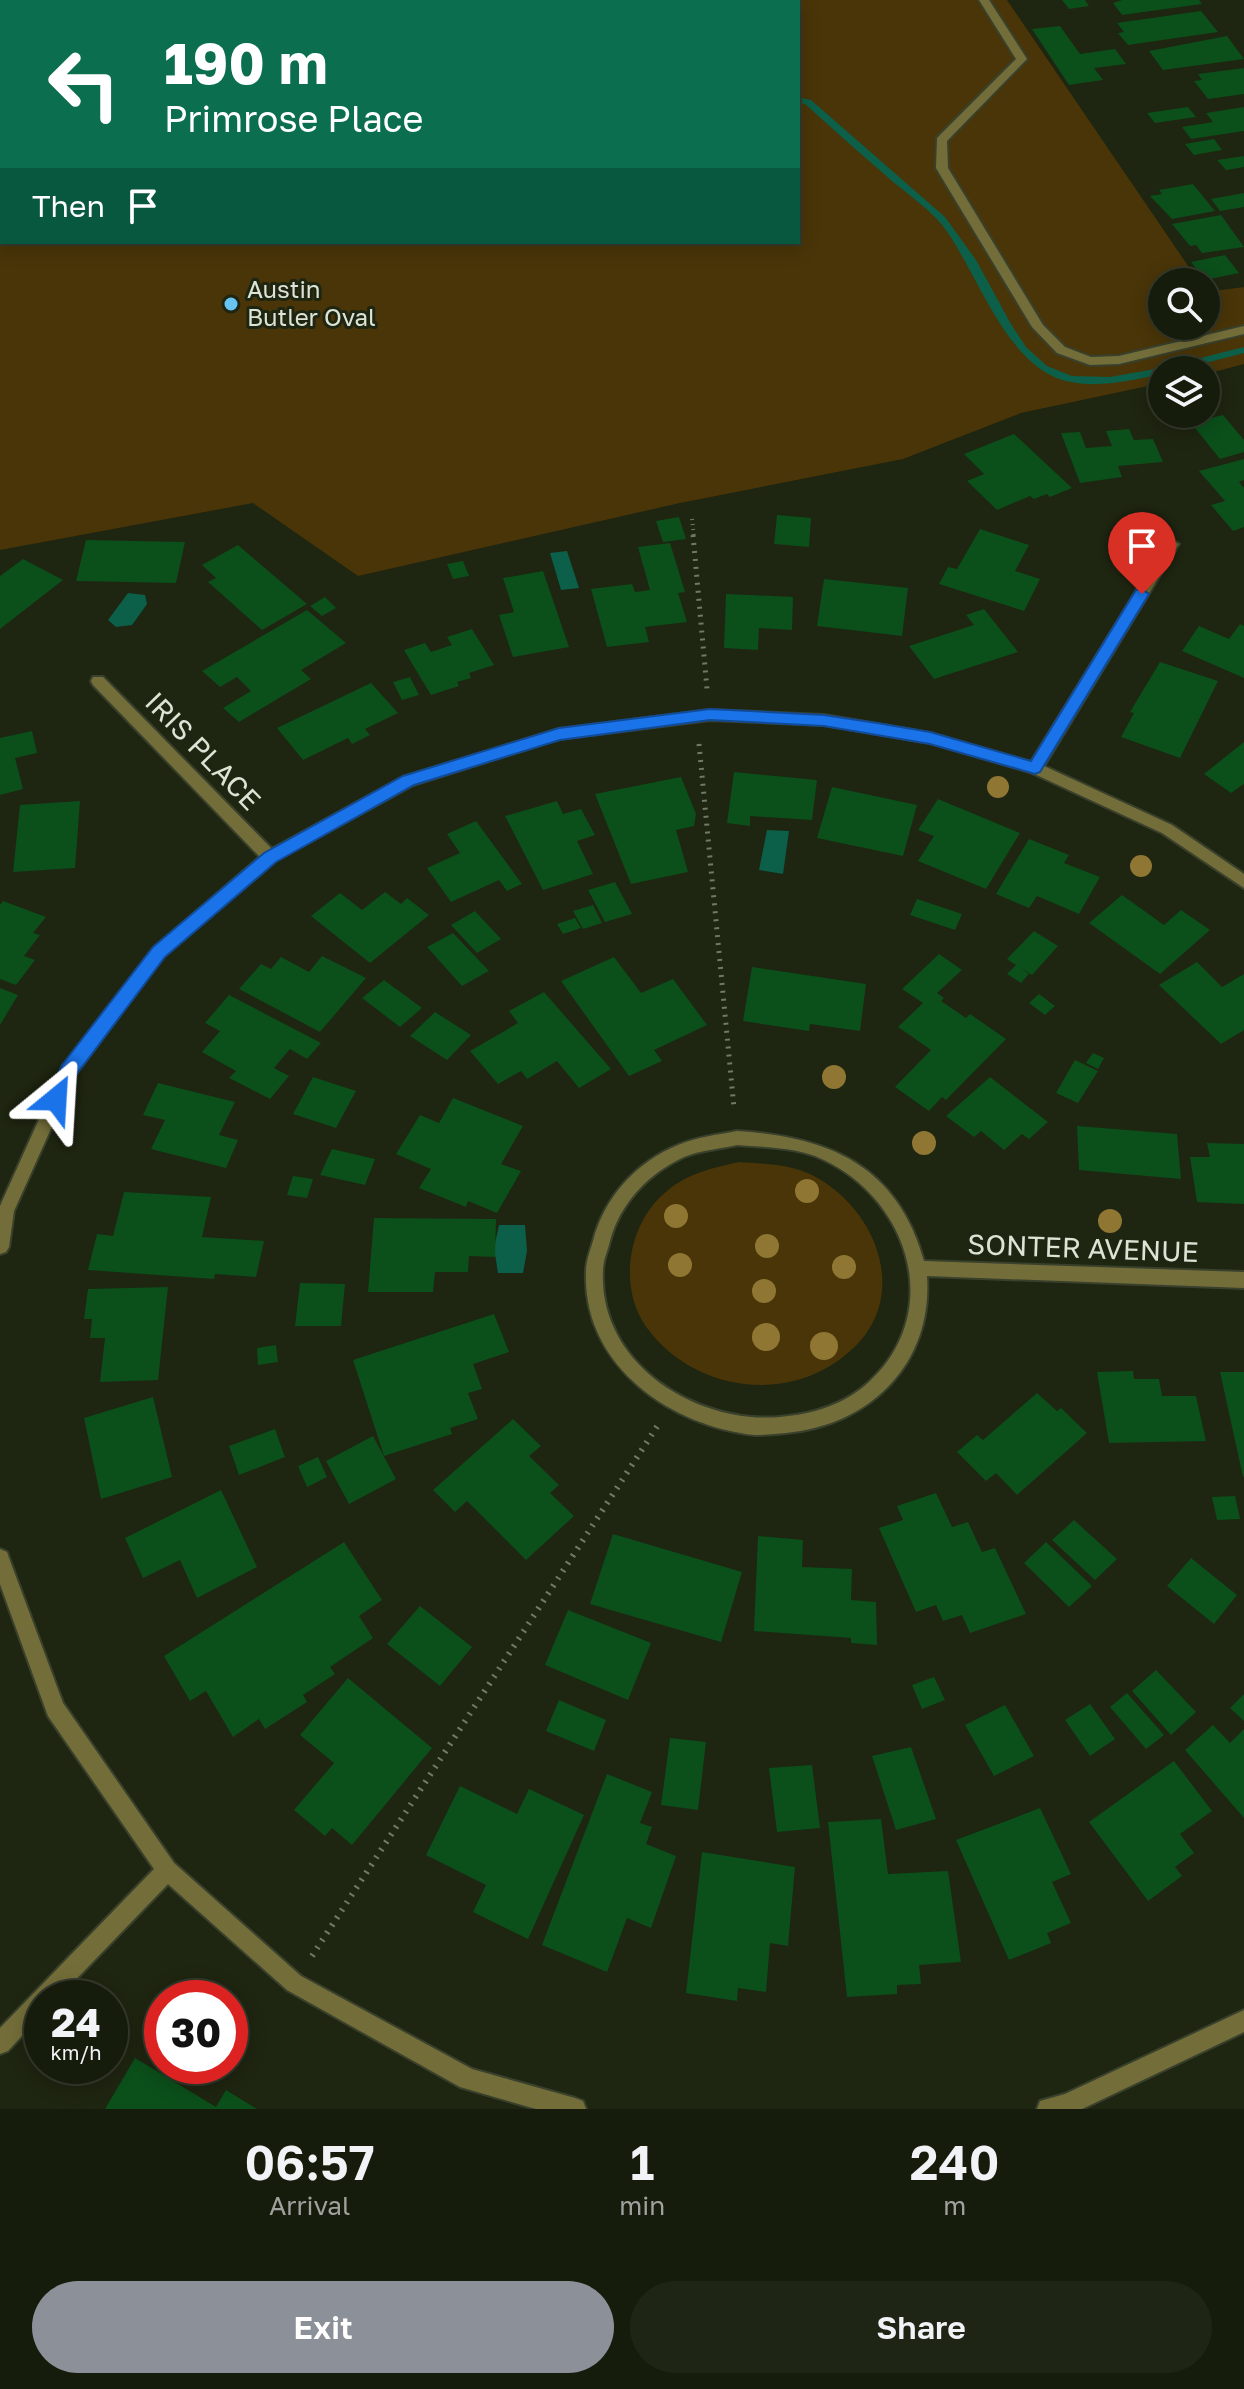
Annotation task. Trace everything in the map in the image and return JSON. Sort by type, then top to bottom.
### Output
[{"type":"street","points":[[984,0],[1022,59],[941,140],[942,168],[1038,327],[1061,350],[1090,361],[1119,360],[1244,330]]},
{"type":"street","points":[[1035,768],[1172,544]]},
{"type":"street","name":"IRIS PLACE","points":[[98,681],[270,857]]},
{"type":"street","points":[[0,1247],[6,1211],[69,1071],[159,952],[270,857],[408,781],[559,734],[710,715],[824,720],[915,735],[1035,768],[1167,829],[1244,882]]},
{"type":"street","points":[[737,1138],[781,1140],[831,1156],[873,1184],[904,1222],[920,1268],[920,1313],[904,1356],[871,1393],[827,1417],[775,1429],[722,1424],[672,1404],[632,1373],[605,1333],[593,1290],[597,1246],[614,1206],[644,1173],[684,1150],[737,1138]]},
{"type":"street","name":"SONTER AVENUE","points":[[920,1268],[1244,1280]]},
{"type":"street","points":[[0,1558],[55,1709],[167,1870],[294,1983],[468,2079],[575,2109]]},
{"type":"street","points":[[60,1980],[167,1870]]},
{"type":"street","points":[[0,2043],[24,2018]]},
{"type":"street","points":[[1048,2109],[1067,2105],[1244,2021]]},
{"type":"path","points":[[692,519],[710,715],[698,734],[737,1138]]},
{"type":"path","points":[[294,1983],[672,1404]]},
{"type":"shaded area","points":[[800,0],[1007,0],[1189,268],[1148,268],[1148,340],[1220,340],[1220,290],[1244,287],[1244,364],[1220,370],[1220,356],[1148,356],[1148,386],[1021,413],[903,459],[680,503],[358,576],[253,503],[0,550],[0,244],[800,244]]},
{"type":"shaded area","points":[[567,551],[579,588],[561,590],[550,553]]},
{"type":"shaded area","points":[[128,593],[145,595],[147,604],[132,625],[116,627],[108,620]]},
{"type":"shaded area","points":[[767,830],[789,831],[783,874],[759,870]]},
{"type":"shaded area","points":[[739,1162],[791,1168],[821,1180],[842,1196],[859,1215],[872,1237],[880,1261],[882,1285],[878,1309],[867,1331],[849,1352],[825,1369],[799,1380],[771,1385],[743,1384],[716,1378],[690,1366],[667,1350],[647,1328],[632,1294],[631,1256],[643,1220],[654,1204],[683,1180]]},
{"type":"shaded area","points":[[499,1225],[525,1225],[527,1251],[523,1273],[498,1273],[494,1248]]},
{"type":"building","points":[[1062,0],[1085,0],[1089,6],[1069,9]]},
{"type":"building","points":[[1122,0],[1199,0],[1202,4],[1122,15],[1113,3]]},
{"type":"building","points":[[1201,11],[1218,32],[1128,45],[1118,33],[1124,32],[1117,23]]},
{"type":"building","points":[[1060,26],[1080,54],[1115,49],[1126,64],[1094,68],[1103,80],[1069,85],[1032,29]]},
{"type":"building","points":[[1227,36],[1244,59],[1163,70],[1149,51]]},
{"type":"building","points":[[1244,68],[1244,94],[1208,99],[1194,81],[1202,80],[1198,74]]},
{"type":"building","points":[[1188,107],[1196,117],[1155,123],[1147,113]]},
{"type":"building","points":[[1244,107],[1244,131],[1191,139],[1182,127],[1213,122],[1206,113]]},
{"type":"building","points":[[1214,139],[1222,150],[1194,155],[1185,144]]},
{"type":"building","points":[[1244,156],[1244,167],[1226,170],[1217,160]]},
{"type":"building","points":[[1193,184],[1215,211],[1172,219],[1150,196],[1162,194],[1159,190]]},
{"type":"building","points":[[1244,193],[1244,207],[1220,211],[1211,199]]},
{"type":"building","points":[[1221,215],[1244,247],[1202,253],[1196,245],[1190,246],[1172,224]]},
{"type":"building","points":[[1225,255],[1239,273],[1220,277],[1220,268],[1196,268],[1191,262]]},
{"type":"building","points":[[1223,415],[1244,440],[1244,452],[1220,459],[1195,428],[1220,428],[1220,416]]},
{"type":"building","points":[[1129,429],[1134,440],[1153,439],[1163,462],[1118,466],[1122,477],[1080,483],[1061,433],[1080,432],[1086,448],[1112,446],[1106,431]]},
{"type":"building","points":[[1014,434],[1072,488],[1050,497],[1047,494],[1034,499],[1030,496],[997,510],[967,481],[984,474],[964,454]]},
{"type":"building","points":[[1244,459],[1244,480],[1239,482],[1244,488],[1244,527],[1233,531],[1211,505],[1225,501],[1199,471]]},
{"type":"building","points":[[777,515],[811,518],[809,547],[774,544]]},
{"type":"building","points":[[679,517],[686,539],[663,542],[656,521]]},
{"type":"building","points":[[980,529],[1029,545],[1015,571],[1040,579],[1024,611],[939,584],[948,567],[957,569]]},
{"type":"building","points":[[86,540],[185,542],[176,583],[76,581]]},
{"type":"building","points":[[670,543],[685,592],[678,593],[687,622],[645,627],[649,642],[607,647],[591,589],[632,584],[635,592],[650,590],[638,547]]},
{"type":"building","points":[[238,545],[307,604],[262,630],[208,582],[216,578],[202,565]]},
{"type":"building","points":[[23,559],[63,580],[0,629],[0,576]]},
{"type":"building","points":[[463,561],[469,576],[453,579],[447,564]]},
{"type":"building","points":[[543,571],[569,647],[513,657],[499,615],[514,612],[503,578]]},
{"type":"building","points":[[824,579],[908,588],[902,636],[817,626]]},
{"type":"building","points":[[726,594],[793,597],[792,630],[759,628],[758,650],[724,648]]},
{"type":"building","points":[[325,597],[336,608],[322,616],[310,606]]},
{"type":"building","points":[[984,609],[1018,652],[934,679],[909,646],[974,625],[966,615]]},
{"type":"building","points":[[307,610],[346,643],[301,670],[311,679],[239,722],[223,708],[251,691],[237,677],[220,687],[202,671]]},
{"type":"building","points":[[1240,624],[1244,626],[1244,678],[1182,651],[1199,626],[1229,639]]},
{"type":"building","points":[[472,629],[494,665],[469,673],[471,678],[457,682],[459,686],[431,695],[404,650],[425,643],[431,652],[452,645],[447,637]]},
{"type":"building","points":[[1160,662],[1218,681],[1180,758],[1121,737],[1134,713],[1130,712]]},
{"type":"building","points":[[410,677],[419,695],[402,700],[393,682]]},
{"type":"building","points":[[371,683],[398,713],[365,729],[370,735],[352,744],[348,738],[303,760],[277,728]]},
{"type":"building","points":[[32,731],[37,753],[15,758],[23,789],[0,795],[0,738]]},
{"type":"building","points":[[1244,742],[1244,784],[1231,793],[1204,774]]},
{"type":"building","points":[[734,772],[817,780],[812,820],[750,816],[750,826],[727,823]]},
{"type":"building","points":[[681,777],[696,814],[694,826],[676,830],[688,872],[631,884],[595,794]]},
{"type":"building","points":[[832,787],[917,805],[903,856],[817,838]]},
{"type":"building","points":[[938,799],[1020,833],[986,889],[918,861],[934,836],[918,830]]},
{"type":"building","points":[[80,801],[75,868],[13,872],[20,805]]},
{"type":"building","points":[[557,801],[563,814],[581,809],[595,835],[577,841],[593,874],[543,890],[505,816]]},
{"type":"building","points":[[476,821],[522,884],[507,891],[499,880],[451,902],[427,868],[460,853],[447,834]]},
{"type":"building","points":[[1029,839],[1069,855],[1064,863],[1100,877],[1079,914],[1037,896],[1029,908],[996,894]]},
{"type":"building","points":[[615,882],[632,914],[605,922],[588,890]]},
{"type":"building","points":[[385,892],[401,904],[407,898],[429,915],[370,963],[311,916],[340,893],[362,910]]},
{"type":"building","points":[[1122,895],[1164,925],[1181,910],[1210,930],[1160,974],[1089,923]]},
{"type":"building","points":[[917,899],[962,914],[955,930],[910,915]]},
{"type":"building","points":[[3,901],[46,917],[33,933],[40,935],[24,956],[35,960],[16,985],[0,979],[0,905]]},
{"type":"building","points":[[593,905],[602,923],[583,929],[573,911]]},
{"type":"building","points":[[475,911],[501,939],[477,953],[451,925]]},
{"type":"building","points":[[575,918],[581,928],[563,934],[557,924]]},
{"type":"building","points":[[1034,931],[1058,946],[1032,975],[1021,968],[1029,974],[1021,983],[1007,974],[1016,965],[1007,959]]},
{"type":"building","points":[[453,933],[489,971],[462,986],[427,947]]},
{"type":"building","points":[[939,954],[962,970],[937,993],[944,998],[941,1001],[966,1018],[970,1014],[1006,1039],[946,1100],[942,1097],[929,1111],[895,1087],[931,1050],[898,1027],[923,1003],[902,989]]},
{"type":"building","points":[[322,956],[366,978],[320,1032],[239,989],[261,964],[271,969],[281,957],[309,972]]},
{"type":"building","points":[[614,957],[641,993],[673,979],[707,1025],[654,1050],[662,1061],[629,1076],[561,981]]},
{"type":"building","points":[[1197,962],[1222,987],[1244,974],[1244,1030],[1221,1044],[1159,985]]},
{"type":"building","points":[[752,967],[866,984],[860,1031],[810,1024],[809,1031],[743,1021]]},
{"type":"building","points":[[384,980],[422,1008],[400,1027],[362,998]]},
{"type":"building","points":[[0,988],[18,995],[0,1025]]},
{"type":"building","points":[[544,992],[611,1069],[579,1088],[557,1061],[527,1079],[521,1071],[498,1084],[470,1051],[518,1023],[509,1011]]},
{"type":"building","points":[[1039,994],[1055,1006],[1045,1015],[1029,1003]]},
{"type":"building","points":[[229,995],[321,1043],[307,1059],[290,1049],[274,1068],[289,1076],[270,1099],[229,1078],[236,1071],[202,1052],[220,1031],[205,1023]]},
{"type":"building","points":[[435,1012],[471,1035],[447,1060],[410,1036]]},
{"type":"building","points":[[1093,1053],[1104,1058],[1098,1069],[1086,1063]]},
{"type":"building","points":[[1075,1060],[1098,1071],[1078,1103],[1056,1093]]},
{"type":"building","points":[[313,1077],[356,1091],[336,1128],[293,1114]]},
{"type":"building","points":[[990,1077],[1048,1122],[1029,1139],[1022,1134],[1004,1150],[981,1131],[974,1137],[946,1116]]},
{"type":"building","points":[[158,1083],[235,1102],[219,1135],[238,1140],[226,1168],[151,1149],[165,1120],[143,1115]]},
{"type":"building","points":[[453,1098],[523,1126],[501,1164],[521,1171],[497,1213],[468,1201],[466,1207],[419,1188],[431,1169],[396,1154],[420,1115],[439,1123]]},
{"type":"building","points":[[1077,1126],[1177,1134],[1181,1179],[1079,1170]]},
{"type":"building","points":[[1207,1143],[1244,1144],[1244,1204],[1197,1202],[1190,1157],[1210,1157]]},
{"type":"building","points":[[332,1149],[375,1159],[365,1185],[320,1175]]},
{"type":"building","points":[[293,1176],[313,1179],[307,1198],[287,1195]]},
{"type":"building","points":[[124,1192],[211,1197],[202,1237],[264,1241],[256,1277],[215,1274],[214,1279],[88,1270],[97,1234],[113,1236]]},
{"type":"building","points":[[374,1218],[496,1219],[495,1257],[469,1256],[468,1272],[435,1272],[433,1292],[368,1292]]},
{"type":"building","points":[[300,1283],[345,1284],[341,1326],[295,1326]]},
{"type":"building","points":[[168,1287],[158,1380],[100,1382],[105,1338],[90,1338],[92,1319],[84,1319],[88,1289]]},
{"type":"building","points":[[494,1314],[509,1352],[473,1364],[482,1389],[468,1393],[478,1419],[450,1428],[452,1434],[384,1456],[353,1360]]},
{"type":"building","points":[[276,1345],[278,1362],[258,1365],[257,1348]]},
{"type":"building","points":[[1133,1371],[1134,1379],[1159,1379],[1162,1396],[1196,1396],[1206,1441],[1109,1443],[1097,1372]]},
{"type":"building","points":[[1220,1372],[1244,1372],[1244,1477],[1243,1477]]},
{"type":"building","points":[[1037,1393],[1057,1411],[1061,1408],[1087,1433],[1017,1495],[996,1473],[986,1481],[957,1452],[977,1435],[983,1440]]},
{"type":"building","points":[[153,1397],[172,1477],[101,1499],[84,1418]]},
{"type":"building","points":[[513,1419],[541,1446],[529,1456],[559,1485],[550,1493],[574,1516],[526,1560],[467,1501],[455,1512],[433,1490]]},
{"type":"building","points":[[275,1429],[285,1457],[239,1475],[229,1446]]},
{"type":"building","points":[[373,1436],[396,1479],[349,1504],[326,1461]]},
{"type":"building","points":[[318,1457],[327,1477],[307,1487],[298,1466]]},
{"type":"building","points":[[221,1490],[257,1567],[197,1598],[180,1560],[143,1578],[125,1538]]},
{"type":"building","points":[[936,1493],[952,1527],[968,1522],[982,1552],[995,1548],[1026,1614],[970,1633],[962,1615],[943,1621],[936,1605],[916,1612],[879,1528],[903,1520],[897,1506]]},
{"type":"building","points":[[1235,1496],[1240,1519],[1217,1520],[1212,1497]]},
{"type":"building","points":[[1074,1520],[1117,1559],[1095,1580],[1052,1540]]},
{"type":"building","points":[[613,1534],[742,1572],[721,1642],[590,1604]]},
{"type":"building","points":[[758,1536],[803,1540],[802,1567],[852,1569],[851,1600],[876,1602],[877,1645],[851,1643],[851,1638],[754,1631]]},
{"type":"building","points":[[344,1542],[382,1600],[359,1616],[373,1638],[330,1667],[335,1674],[303,1695],[307,1702],[265,1729],[259,1719],[233,1737],[206,1691],[190,1701],[164,1656]]},
{"type":"building","points":[[1046,1542],[1092,1586],[1069,1607],[1024,1563]]},
{"type":"building","points":[[1191,1558],[1237,1595],[1214,1624],[1167,1586]]},
{"type":"building","points":[[420,1606],[472,1647],[440,1686],[387,1644]]},
{"type":"building","points":[[568,1610],[651,1643],[628,1700],[545,1665]]},
{"type":"building","points":[[1156,1670],[1196,1712],[1171,1735],[1132,1691]]},
{"type":"building","points":[[934,1677],[945,1700],[922,1709],[912,1685]]},
{"type":"building","points":[[348,1678],[432,1748],[352,1845],[332,1828],[325,1836],[294,1810],[334,1763],[300,1735]]},
{"type":"building","points":[[1127,1693],[1164,1735],[1146,1749],[1110,1707]]},
{"type":"building","points":[[1244,1694],[1244,1721],[1230,1708]]},
{"type":"building","points":[[559,1700],[606,1720],[594,1751],[546,1731]]},
{"type":"building","points":[[1090,1704],[1115,1739],[1090,1756],[1065,1720]]},
{"type":"building","points":[[1005,1705],[1034,1756],[994,1776],[965,1725]]},
{"type":"building","points":[[1213,1725],[1230,1743],[1244,1729],[1244,1818],[1185,1750]]},
{"type":"building","points":[[670,1738],[706,1742],[698,1810],[661,1805]]},
{"type":"building","points":[[911,1747],[936,1819],[896,1830],[872,1756]]},
{"type":"building","points":[[1174,1761],[1212,1811],[1180,1834],[1194,1853],[1175,1867],[1182,1876],[1148,1901],[1089,1822]]},
{"type":"building","points":[[812,1765],[820,1828],[777,1832],[769,1768]]},
{"type":"building","points":[[607,1774],[652,1792],[640,1823],[652,1827],[646,1844],[676,1856],[651,1928],[627,1918],[607,1972],[542,1945]]},
{"type":"building","points":[[460,1786],[517,1814],[529,1789],[584,1815],[528,1939],[473,1912],[486,1885],[426,1855]]},
{"type":"building","points":[[1040,1808],[1071,1874],[1052,1882],[1071,1923],[1047,1933],[1051,1943],[1009,1960],[956,1840]]},
{"type":"building","points":[[881,1819],[888,1874],[948,1871],[961,1962],[919,1965],[921,1984],[897,1985],[897,1994],[847,1997],[828,1822]]},
{"type":"building","points":[[702,1852],[795,1867],[788,1946],[770,1943],[766,1992],[738,1988],[737,2001],[686,1993]]},
{"type":"building","points":[[135,2058],[144,2063],[144,2084],[178,2084],[216,2107],[226,2090],[257,2109],[105,2109],[120,2084],[128,2084],[128,2070]]},
{"type":"waterway","points":[[800,100],[808,102],[942,219],[971,260],[1022,350],[1043,368],[1071,379],[1110,380],[1148,373]]},
{"type":"waterway","points":[[1220,356],[1244,350]]},
{"type":"place","name":"Austin Butler Oval","points":[[231,304]]},
{"type":"route","points":[[56,1099],[69,1071],[159,952],[270,857],[408,781],[559,734],[710,715],[824,720],[930,738],[1035,768],[1142,594]]}]
